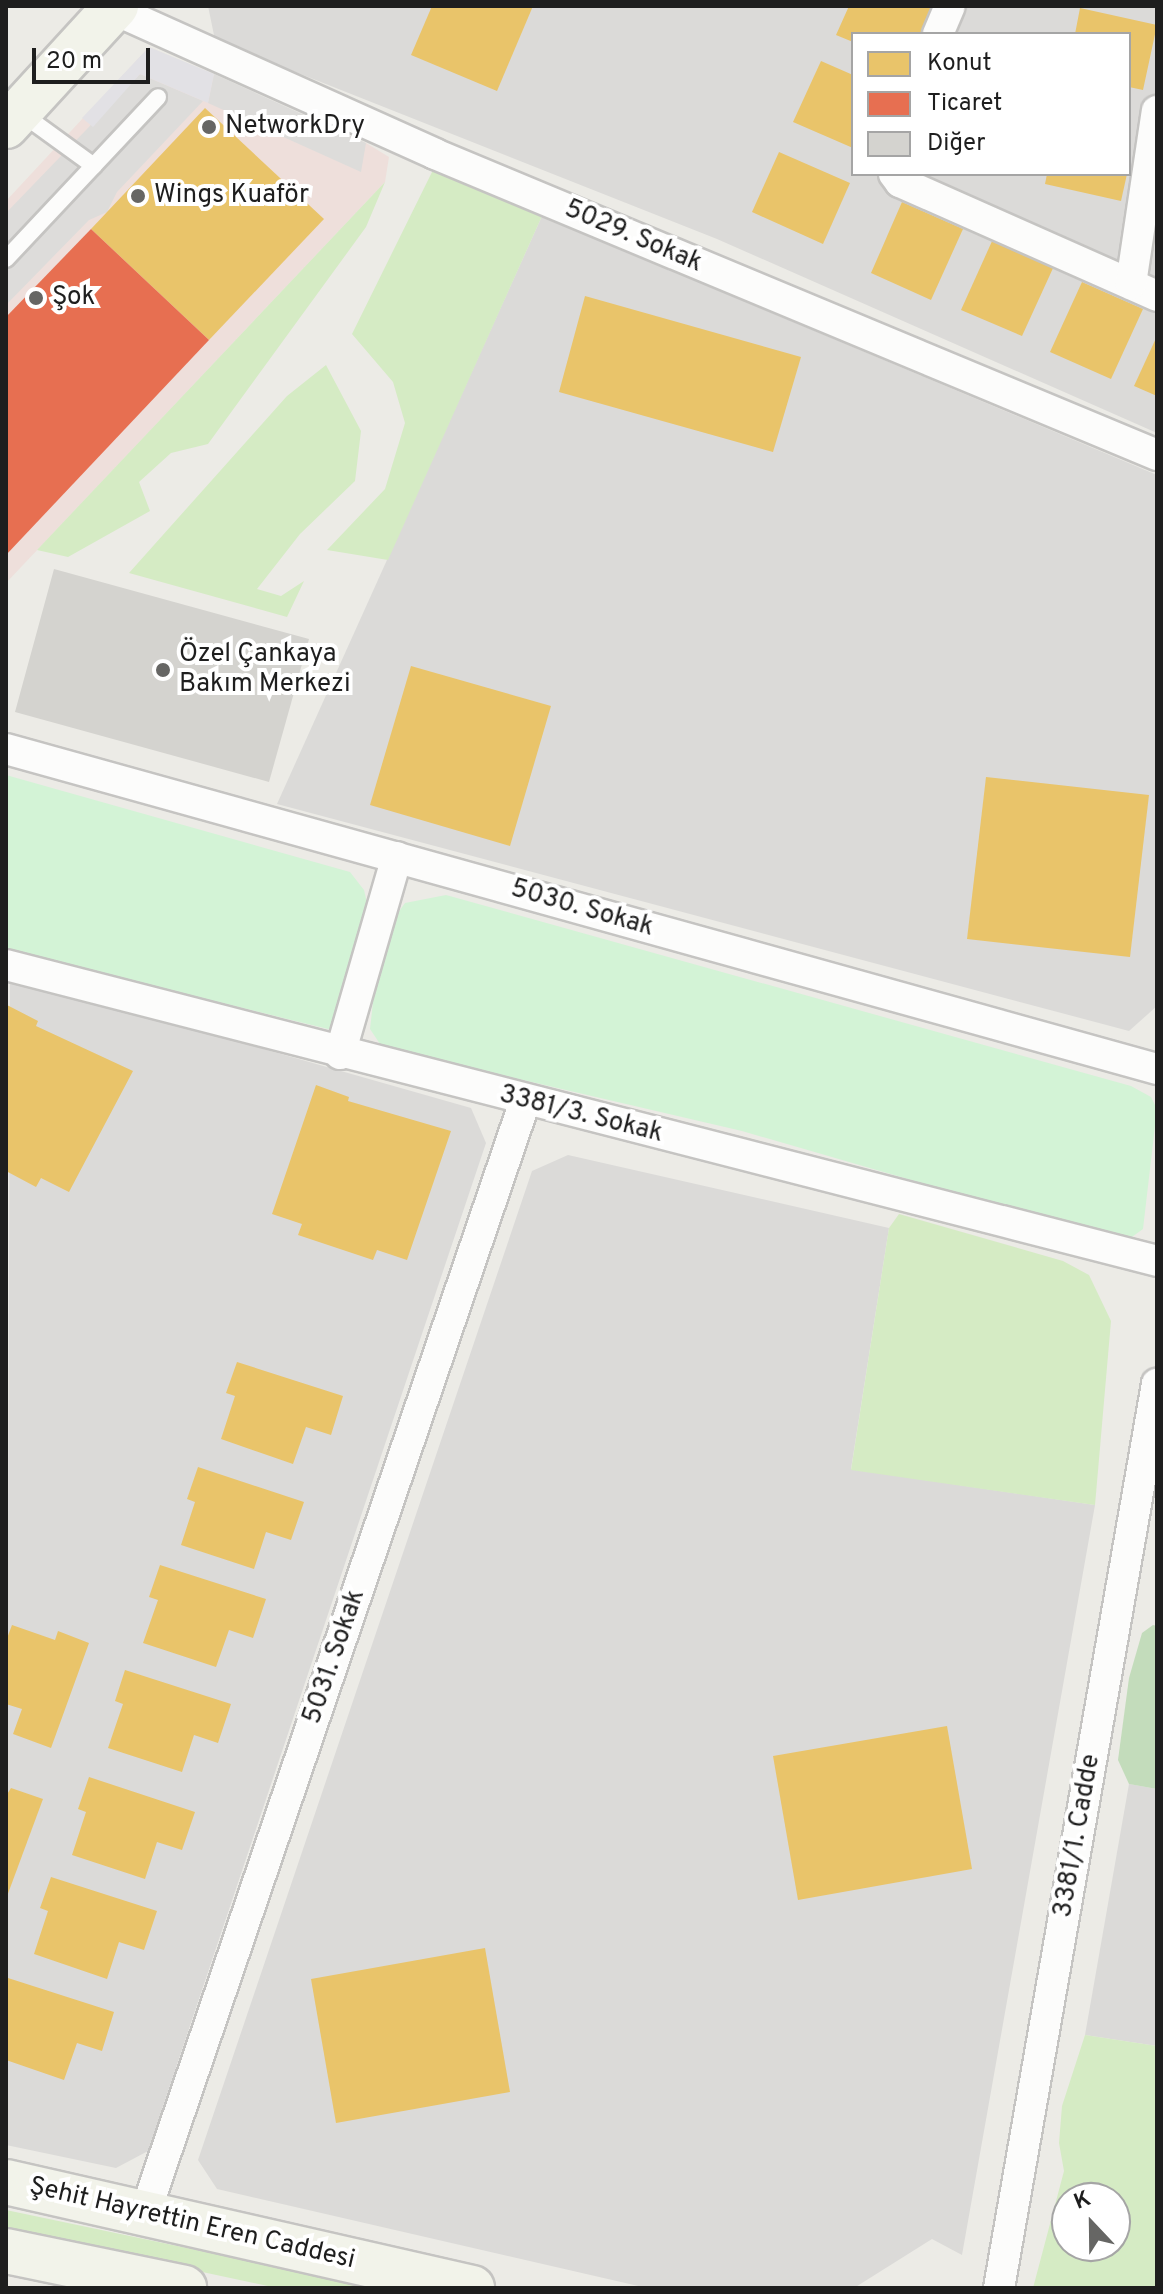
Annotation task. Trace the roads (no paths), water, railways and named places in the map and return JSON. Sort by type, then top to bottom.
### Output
[{"type":"main road","points":[[13,119],[114,7]]},
{"type":"main road","name":"Şehit Hayrettin Eren Caddesi","points":[[6,2182],[472,2288]]},
{"type":"main road","points":[[6,2251],[184,2288]]},
{"type":"street","points":[[939,32],[950,6]]},
{"type":"street","name":"5029. Sokak","points":[[114,7],[435,154],[1157,455]]},
{"type":"street","points":[[896,176],[900,182],[1144,290],[1157,111]]},
{"type":"street","name":"5030. Sokak","points":[[6,749],[1157,1069]]},
{"type":"street","points":[[340,1054],[397,857]]},
{"type":"street","name":"3381/3. Sokak","points":[[6,965],[340,1054],[1157,1261]]},
{"type":"street","name":"5031. Sokak","points":[[145,2213],[525,1101]]},
{"type":"street","name":"3381/1. Cadde","points":[[999,2288],[1157,1384]]},
{"type":"lane","points":[[6,259],[158,97]]},
{"type":"lane","points":[[13,119],[94,166]]},
{"type":"place","name":"NetworkDry","points":[[209,127]]},
{"type":"place","name":"Wings Kuaför","points":[[138,196]]},
{"type":"place","name":"Şok","points":[[36,298]]},
{"type":"place","name":"Özel Çankaya Bakım Merkezi","points":[[163,670]]}]
